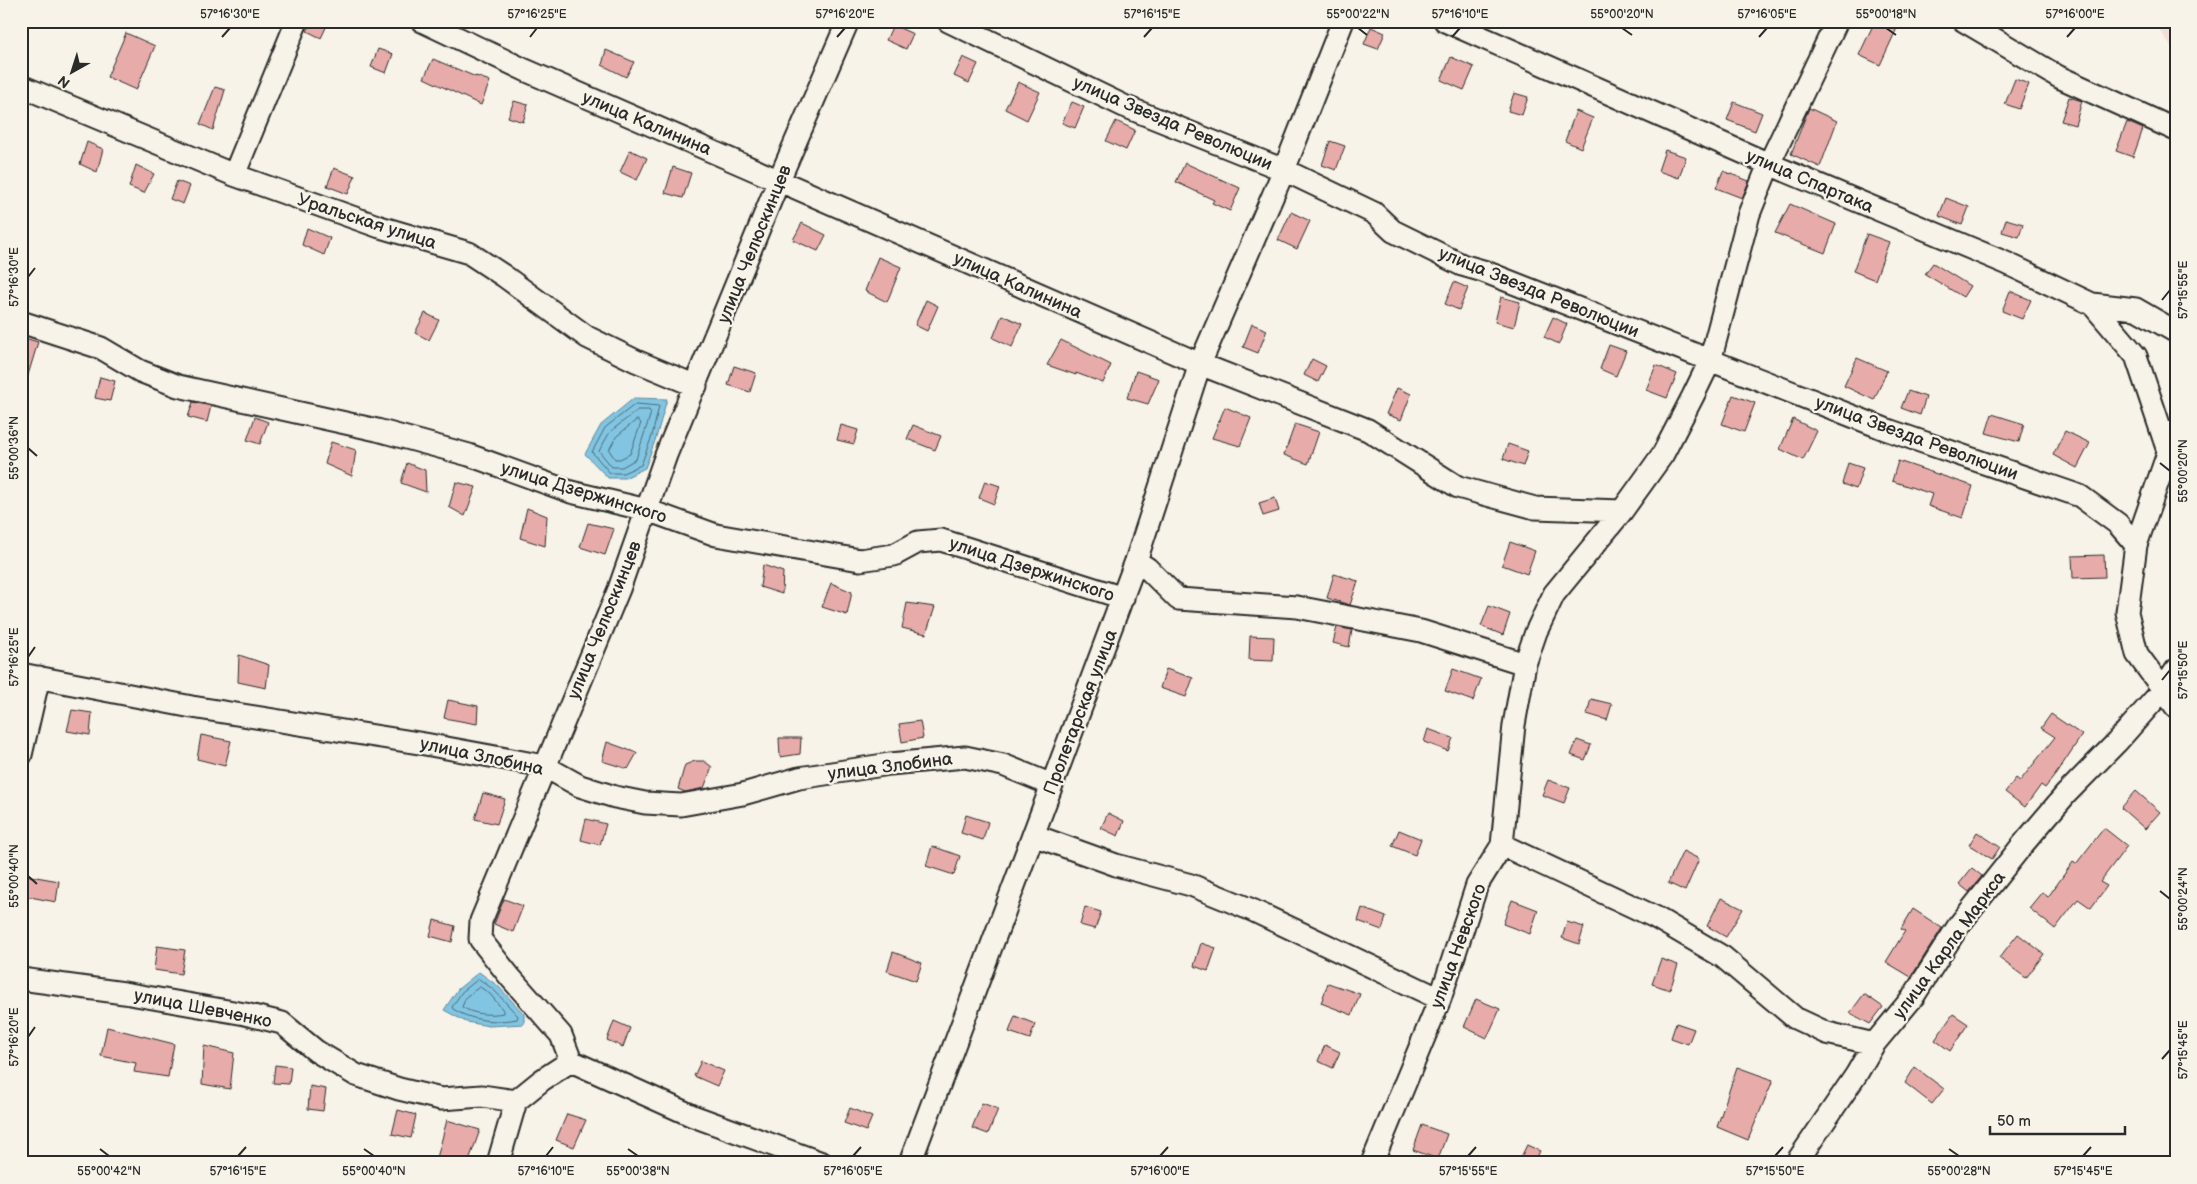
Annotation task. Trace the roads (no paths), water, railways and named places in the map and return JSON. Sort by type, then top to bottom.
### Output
[{"type":"street","points":[[234,175],[297,21]]},
{"type":"street","name":"улица Калинина","points":[[422,21],[525,70],[1200,364],[1368,430],[1458,488],[1534,508],[1622,511]]},
{"type":"street","name":"улица Челюскинцев","points":[[571,1062],[561,1035],[510,977],[480,939],[481,921],[619,589],[666,454],[696,386],[779,180],[848,21]]},
{"type":"street","name":"улица Звезда Революции","points":[[948,21],[1124,106],[1284,170],[1374,213],[1393,232],[1462,265],[1483,270],[1885,429],[2080,496],[2118,524],[2136,544]]},
{"type":"street","name":"Пролетарская улица","points":[[910,1163],[1136,561],[1200,364],[1284,170],[1343,21]]},
{"type":"street","name":"улица Спартака","points":[[1445,21],[1769,164],[2006,263],[2092,304],[2136,309],[2176,332]]},
{"type":"street","name":"улица Невского","points":[[1372,1163],[1440,999],[1477,885],[1502,845],[1514,725],[1525,664],[1536,632],[1554,594],[1622,511],[1663,454],[1710,360],[1749,214],[1769,164],[1837,21]]},
{"type":"street","points":[[1964,21],[2059,77],[2176,130]]},
{"type":"street","name":"Уральская улица","points":[[21,86],[234,175],[380,227],[469,253],[504,276],[587,337],[636,361],[696,386]]},
{"type":"street","points":[[2092,304],[2136,356],[2168,451]]},
{"type":"street","name":"улица Дзержинского","points":[[21,322],[101,348],[140,371],[178,386],[377,430],[469,455],[571,492],[647,510],[716,535],[860,560],[894,555],[918,542],[941,540],[1122,598]]},
{"type":"street","points":[[2176,430],[2136,544],[2127,612],[2137,654],[2162,691],[2176,707]]},
{"type":"street","points":[[1136,561],[1147,568],[1178,599],[1297,607],[1421,631],[1525,664]]},
{"type":"street","name":"улица Карла Маркса","points":[[1796,1163],[1856,1075],[1874,1044],[1913,997],[1959,925],[2024,843],[2162,691],[2176,670]]},
{"type":"street","points":[[21,756],[30,676]]},
{"type":"street","name":"улица Злобина","points":[[30,676],[192,707],[425,744],[544,766],[580,786],[615,797],[646,803],[681,805],[743,794],[799,778],[890,764],[965,757],[1003,765],[1052,785]]},
{"type":"street","points":[[1033,835],[1116,865],[1190,885],[1252,910],[1440,999]]},
{"type":"street","points":[[1502,845],[1655,917],[1723,956],[1795,1018],[1827,1033],[1874,1044]]},
{"type":"street","name":"улица Шевченко","points":[[21,979],[124,993],[246,1014],[282,1023],[316,1051],[356,1075],[399,1089],[441,1099],[482,1096],[516,1101]]},
{"type":"street","points":[[498,1163],[516,1101],[542,1080],[571,1062],[693,1116],[822,1163]]},
{"type":"water","points":[[634,398],[667,399],[656,438],[645,468],[625,478],[608,478],[585,454],[601,425]]},
{"type":"water","points":[[479,972],[498,986],[524,1014],[524,1024],[489,1026],[466,1022],[444,1010],[458,989]]}]
